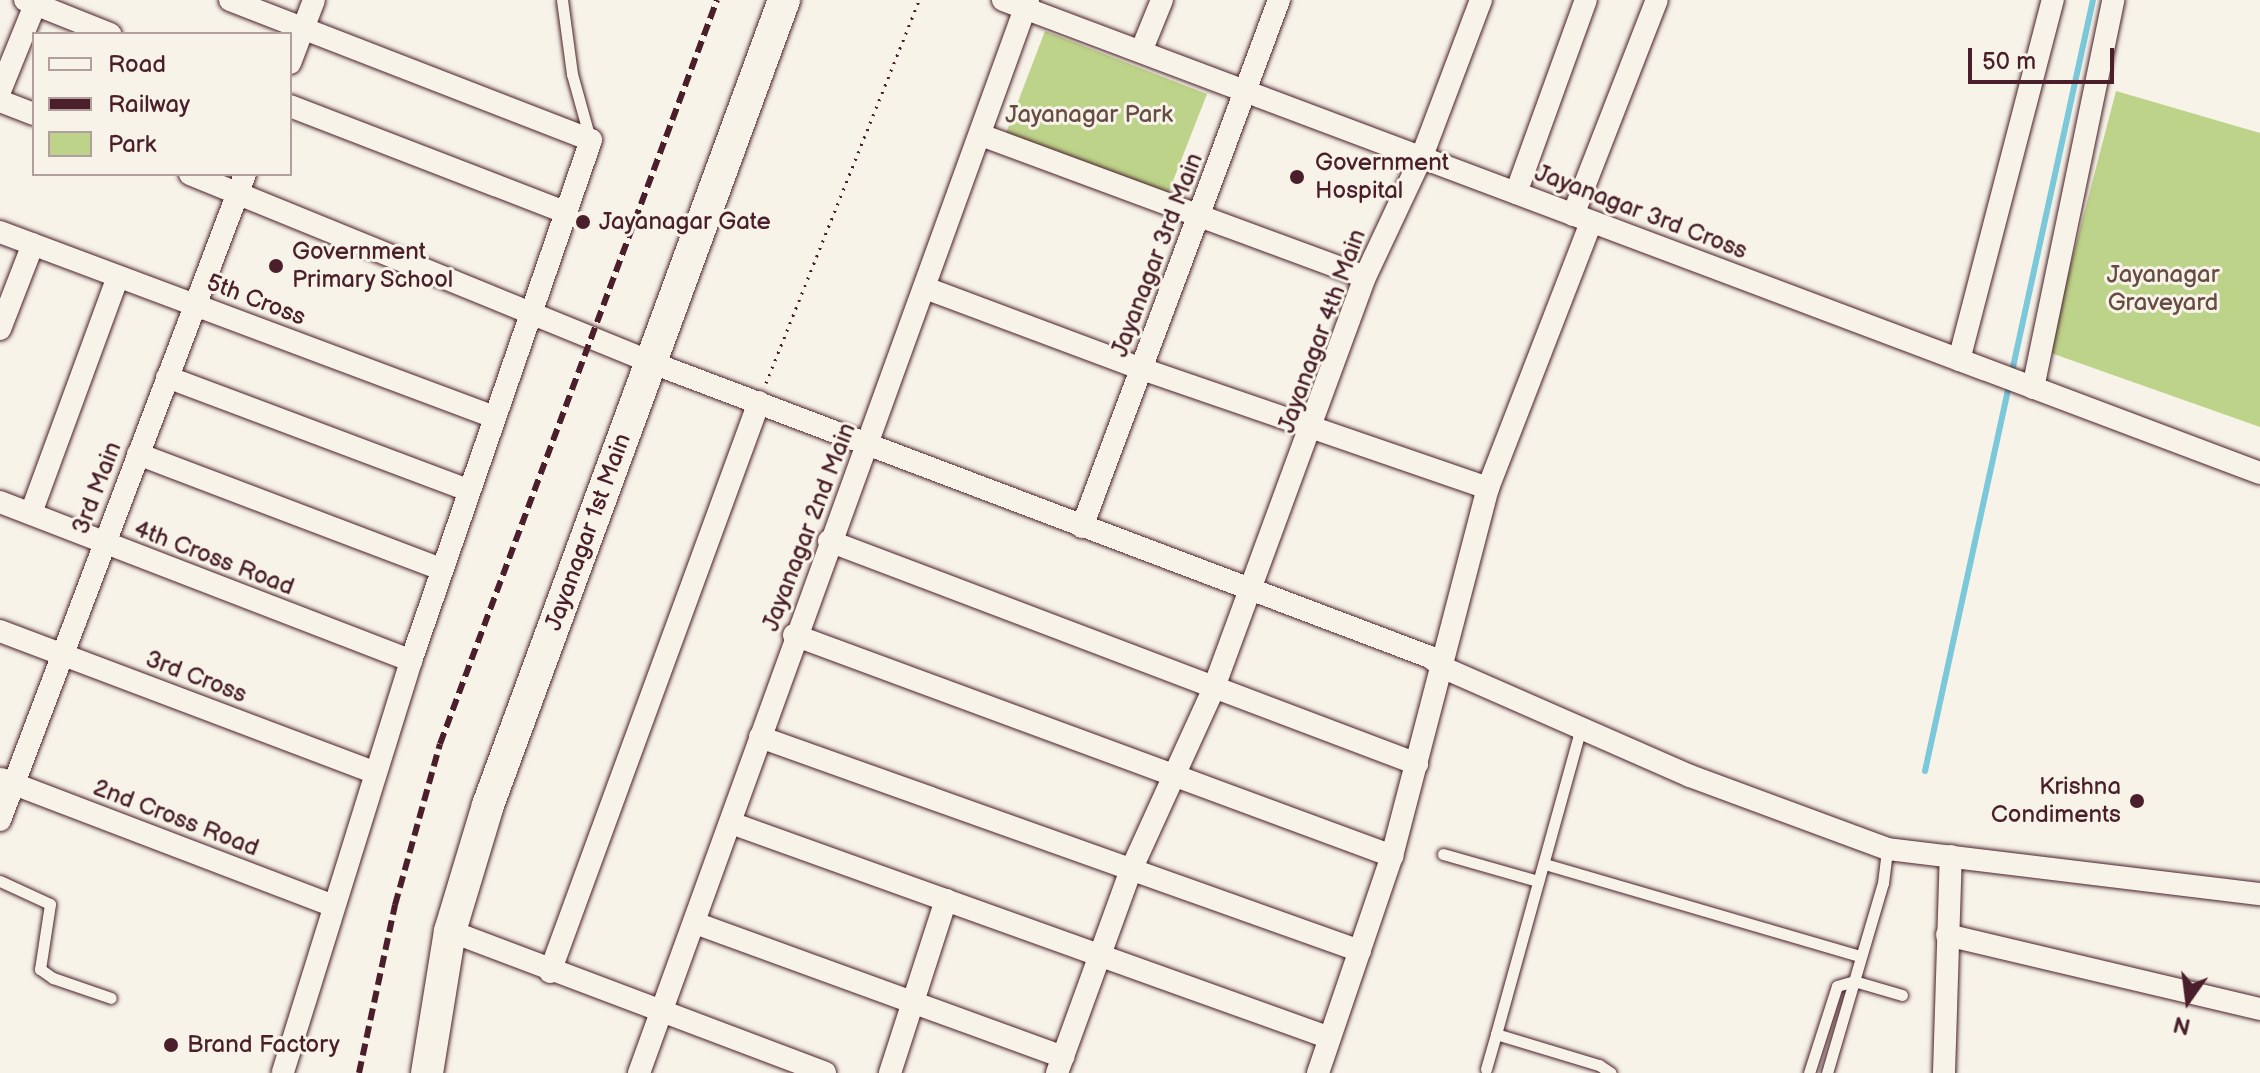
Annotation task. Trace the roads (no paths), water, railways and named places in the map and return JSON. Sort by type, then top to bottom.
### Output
[{"type":"street","points":[[230,0],[591,140],[441,569],[374,772],[358,839],[333,906],[283,1073]]},
{"type":"street","points":[[292,58],[314,0]]},
{"type":"street","name":"Jayanagar 1st Main","points":[[433,1071],[450,931],[488,805],[784,0]]},
{"type":"street","name":"Jayanagar 3rd Cross","points":[[1003,0],[1027,3],[1246,92],[2260,473]]},
{"type":"street","points":[[1142,49],[1162,0]]},
{"type":"street","name":"Jayanagar 3rd Main","points":[[1082,527],[1279,0]]},
{"type":"street","name":"Jayanagar 4th Main","points":[[1060,1065],[1131,870],[1213,690],[1251,593],[1315,425],[1365,277],[1422,156],[1481,0]]},
{"type":"street","points":[[1516,193],[1586,0]]},
{"type":"street","points":[[1318,1073],[1392,856],[1444,668],[1488,488],[1657,0]]},
{"type":"street","points":[[1959,360],[2053,0]]},
{"type":"street","points":[[2033,388],[2113,0]]},
{"type":"street","points":[[0,91],[33,1],[105,32]]},
{"type":"street","name":"Jayanagar 2nd Main","points":[[639,1073],[731,823],[794,635],[928,289],[1027,3]]},
{"type":"street","points":[[0,101],[32,113]]},
{"type":"street","points":[[292,107],[567,213]]},
{"type":"street","points":[[981,135],[1365,277]]},
{"type":"street","points":[[201,176],[241,183],[528,313],[1251,593],[1430,657],[1444,668],[1690,776],[1893,849],[2260,894]]},
{"type":"street","name":"3rd Main","points":[[0,820],[6,781],[63,655],[241,183]]},
{"type":"street","name":"5th Cross","points":[[0,232],[494,417]]},
{"type":"street","points":[[0,329],[33,244]]},
{"type":"street","points":[[31,513],[118,276]]},
{"type":"street","points":[[928,289],[1142,369],[1315,425],[1488,488]]},
{"type":"street","points":[[167,377],[468,490]]},
{"type":"street","points":[[550,972],[759,402]]},
{"type":"street","points":[[138,454],[441,569]]},
{"type":"street","name":"4th Cross Road","points":[[0,502],[411,661]]},
{"type":"street","points":[[829,541],[1213,690],[1417,764]]},
{"type":"street","name":"3rd Cross","points":[[0,631],[374,772]]},
{"type":"street","points":[[794,635],[1171,778],[1392,856]]},
{"type":"street","points":[[760,737],[1360,951]]},
{"type":"street","name":"2nd Cross Road","points":[[6,781],[333,906]]},
{"type":"street","points":[[731,823],[1330,1038]]},
{"type":"street","points":[[1944,1073],[1947,855]]},
{"type":"street","points":[[890,1073],[946,900]]},
{"type":"street","points":[[695,923],[912,1003],[1060,1065]]},
{"type":"street","points":[[450,931],[550,972],[825,1073]]},
{"type":"street","points":[[1947,935],[2260,1009]]},
{"type":"lane","points":[[562,0],[572,74],[591,140]]},
{"type":"lane","points":[[1486,1069],[1581,728]]},
{"type":"lane","points":[[1827,1073],[1893,849]]},
{"type":"lane","points":[[1443,854],[1538,881]]},
{"type":"lane","points":[[1545,864],[1860,956]]},
{"type":"lane","points":[[0,881],[50,904],[40,969],[111,998]]},
{"type":"lane","points":[[1809,1073],[1831,993],[1854,981],[1902,995]]},
{"type":"lane","points":[[1496,1034],[1599,1065],[1611,1073]]},
{"type":"waterway","points":[[1925,771],[2093,0]]},
{"type":"railway","points":[[359,1073],[395,905],[440,744],[717,0]]},
{"type":"place","name":"Government Hospital","points":[[1297,177]]},
{"type":"place","name":"Jayanagar Gate","points":[[583,222]]},
{"type":"place","name":"Government Primary School","points":[[276,266]]},
{"type":"place","name":"Krishna Condiments","points":[[2137,801]]},
{"type":"place","name":"Brand Factory","points":[[171,1045]]},
{"type":"park label","name":"Jayanagar Park","points":[[1089,115]]},
{"type":"park label","name":"Jayanagar Graveyard","points":[[2163,289]]}]
